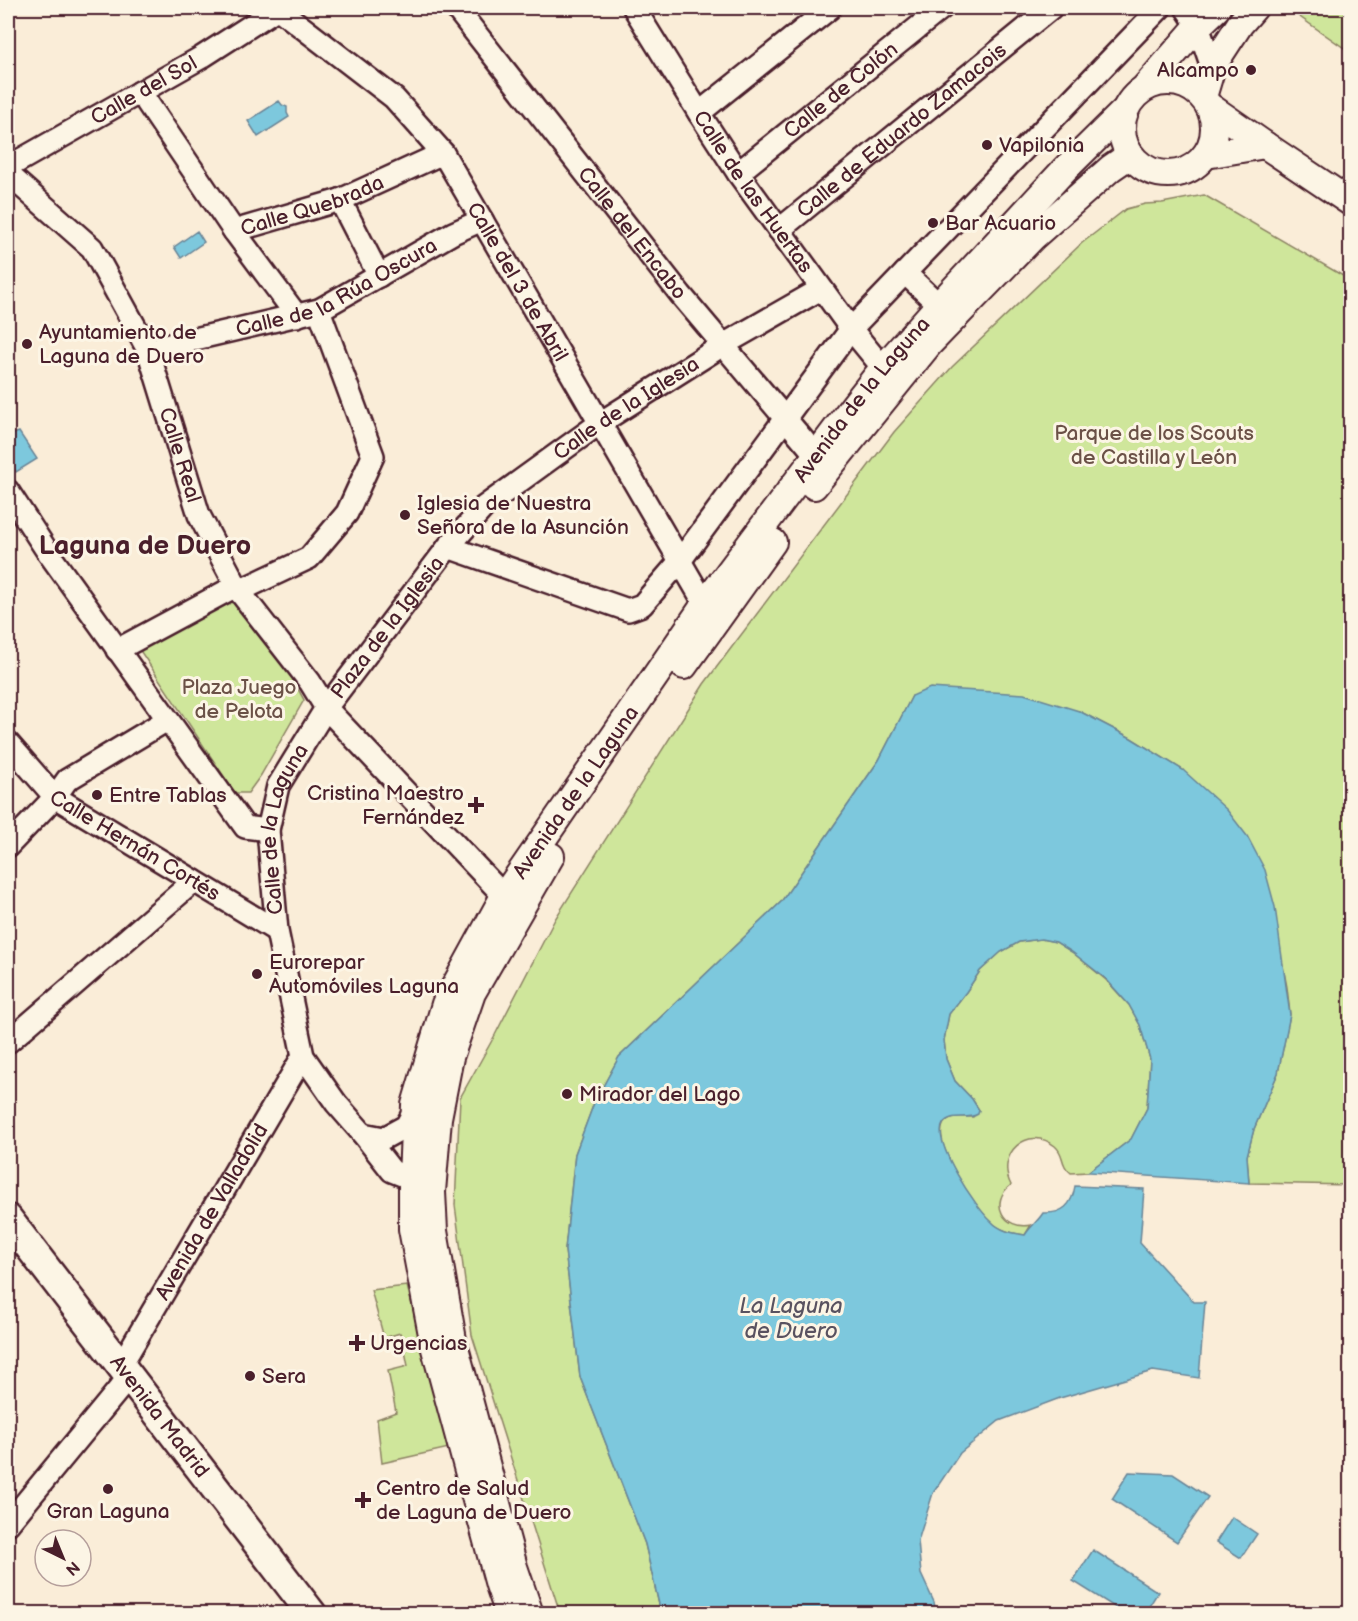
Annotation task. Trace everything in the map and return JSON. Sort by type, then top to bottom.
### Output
[{"type":"main road","name":"Avenida Madrid","points":[[8,1219],[312,1614]]},
{"type":"street","name":"Calle del Sol","points":[[8,167],[202,57],[277,8]]},
{"type":"street","name":"Calle del 3 de Abril","points":[[277,8],[394,98],[443,153],[705,604]]},
{"type":"street","name":"Calle del Encabo","points":[[456,8],[681,295],[816,455]]},
{"type":"street","points":[[699,113],[830,8]]},
{"type":"street","name":"Calle de Colón","points":[[738,173],[942,8]]},
{"type":"street","name":"Calle de Eduardo Zamacois","points":[[779,230],[1051,8]]},
{"type":"street","points":[[448,547],[628,610],[642,605],[680,561],[851,329],[1160,8]]},
{"type":"street","points":[[1216,8],[1192,17],[1146,86],[1136,93],[1123,112],[1121,133],[1130,155],[1141,166],[1159,174],[1182,172],[1194,166],[1206,155],[1212,142],[1214,122],[1206,102],[1212,67],[1240,24],[1254,8]]},
{"type":"street","name":"Calle de las Huertas","points":[[640,10],[699,113],[738,173],[821,289],[883,368]]},
{"type":"street","points":[[1192,17],[1212,67]]},
{"type":"street","points":[[1146,86],[1169,81],[1190,87],[1206,102],[1265,145],[1350,202]]},
{"type":"street","name":"Calle Quebrada","points":[[140,92],[234,231],[340,200],[443,153]]},
{"type":"street","name":"Avenida de la Laguna","points":[[530,1614],[514,1567],[453,1341],[423,1178],[415,1110],[445,1004],[504,896],[705,604],[816,455],[883,368],[939,305],[1065,169],[1123,112]]},
{"type":"street","points":[[1206,155],[1265,145]]},
{"type":"street","name":"Avenida de la Laguna","points":[[509,1614],[499,1585],[434,1345],[412,1229],[450,1057],[472,993],[544,866],[798,507],[928,344],[1033,237],[1111,168],[1130,155]]},
{"type":"street","name":"Calle Real","points":[[8,174],[92,248],[148,350],[200,515],[238,589],[310,681],[326,708],[504,896]]},
{"type":"street","points":[[340,200],[379,276]]},
{"type":"street","name":"Calle de la Rúa Oscura","points":[[148,350],[319,310],[453,233],[482,220],[483,222]]},
{"type":"street","points":[[234,231],[297,316]]},
{"type":"street","points":[[905,273],[939,305]]},
{"type":"street","name":"Calle de la Iglesia","points":[[448,547],[484,507],[600,423],[723,345],[821,289]]},
{"type":"street","points":[[117,650],[238,589],[309,558],[347,513],[374,456],[319,310]]},
{"type":"street","points":[[8,491],[47,551],[245,827],[268,830]]},
{"type":"street","name":"Plaza de la Iglesia","points":[[326,708],[448,547]]},
{"type":"street","name":"Calle de la Laguna","points":[[326,708],[278,786],[268,830],[277,932],[303,1056],[336,1103],[392,1171],[423,1178]]},
{"type":"street","points":[[8,846],[55,797],[67,780],[167,720]]},
{"type":"street","name":"Calle Hernán Cortés","points":[[8,742],[55,797],[195,880],[277,932]]},
{"type":"street","points":[[8,766],[55,797]]},
{"type":"street","points":[[8,1042],[195,880]]},
{"type":"street","name":"Avenida de Valladolid","points":[[8,1524],[125,1371],[303,1056]]},
{"type":"street","points":[[363,1134],[384,1138],[406,1126],[415,1110]]},
{"type":"green space","points":[[1287,8],[1350,8],[1350,52]]},
{"type":"green space","name":"Parque de los Scouts de Castilla y León","points":[[1204,195],[1350,280],[1350,1185],[1249,1183],[1247,1156],[1254,1129],[1278,1073],[1290,1014],[1287,987],[1282,961],[1183,770],[1131,738],[1079,711],[912,696],[879,760],[781,902],[619,1057],[594,1103],[575,1154],[565,1250],[580,1377],[645,1544],[661,1613],[560,1613],[472,1335],[455,1205],[460,1098],[555,919],[704,684],[894,432],[952,367],[1082,243],[1126,209]]},
{"type":"green space","name":"Plaza Juego de Pelota","points":[[232,600],[292,678],[304,700],[261,775],[248,793],[235,793],[139,649]]},
{"type":"green space","points":[[1041,939],[1056,942],[1072,952],[1106,980],[1129,1005],[1140,1025],[1150,1059],[1147,1108],[1131,1139],[1088,1172],[1071,1173],[1065,1167],[1058,1149],[1045,1140],[1034,1138],[1025,1140],[1011,1153],[1007,1163],[1007,1174],[1011,1185],[1004,1192],[1000,1207],[1002,1214],[1013,1224],[1031,1225],[1025,1235],[1003,1230],[991,1222],[965,1188],[948,1157],[942,1130],[946,1121],[955,1117],[973,1117],[979,1110],[955,1081],[946,1059],[944,1040],[949,1014],[980,971],[1001,952],[1019,942]]},
{"type":"green space","points":[[407,1286],[449,1448],[382,1463],[377,1419],[396,1412],[388,1371],[408,1366],[400,1333],[384,1338],[371,1290]]},
{"type":"water","points":[[279,101],[287,107],[289,117],[258,137],[248,121]]},
{"type":"water","points":[[197,231],[204,242],[181,258],[174,247]]},
{"type":"water","points":[[19,432],[37,459],[16,472],[8,459],[8,436]]},
{"type":"water","name":"La Laguna de Duero","points":[[930,688],[1024,694],[1079,711],[1131,738],[1183,770],[1227,810],[1247,836],[1265,870],[1275,907],[1290,1015],[1278,1073],[1254,1129],[1247,1156],[1249,1183],[1088,1172],[1131,1139],[1147,1108],[1150,1059],[1140,1025],[1129,1005],[1106,979],[1056,942],[1041,939],[1019,942],[1001,952],[980,971],[949,1014],[944,1040],[946,1059],[955,1081],[979,1110],[974,1116],[946,1120],[941,1133],[949,1159],[984,1214],[998,1227],[1025,1235],[1043,1213],[1056,1212],[1065,1207],[1072,1198],[1075,1186],[1144,1189],[1140,1243],[1194,1302],[1205,1302],[1199,1378],[1153,1371],[1060,1398],[999,1421],[960,1453],[933,1493],[918,1541],[921,1574],[934,1602],[936,1613],[661,1613],[645,1544],[580,1377],[565,1250],[575,1154],[594,1103],[619,1057],[781,902],[879,760],[912,696]]},
{"type":"water","points":[[1129,1472],[1173,1474],[1208,1497],[1177,1542],[1112,1499]]},
{"type":"water","points":[[1232,1517],[1257,1534],[1241,1558],[1216,1542]]},
{"type":"water","points":[[1093,1550],[1158,1592],[1145,1613],[1124,1613],[1073,1581]]},
{"type":"place","name":"Alcampo","points":[[1251,70]]},
{"type":"place","name":"Vapilonia","points":[[987,145]]},
{"type":"place","name":"Bar Acuario","points":[[933,223]]},
{"type":"place","name":"Ayuntamiento de Laguna de Duero","points":[[27,344]]},
{"type":"place","name":"Iglesia de Nuestra Señora de la Asunción","points":[[405,515]]},
{"type":"place","name":"Entre Tablas","points":[[97,795]]},
{"type":"place","name":"Cristina Maestro Fernández","points":[[476,805]]},
{"type":"place","name":"Eurorepar Automóviles Laguna","points":[[257,974]]},
{"type":"place","name":"Mirador del Lago","points":[[567,1094]]},
{"type":"place","name":"Urgencias","points":[[357,1343]]},
{"type":"place","name":"Sera","points":[[250,1376]]},
{"type":"place","name":"Gran Laguna","points":[[108,1489]]},
{"type":"place","name":"Centro de Salud de Laguna de Duero","points":[[363,1500]]},
{"type":"district","name":"Laguna de Duero","points":[[145,545]]}]
